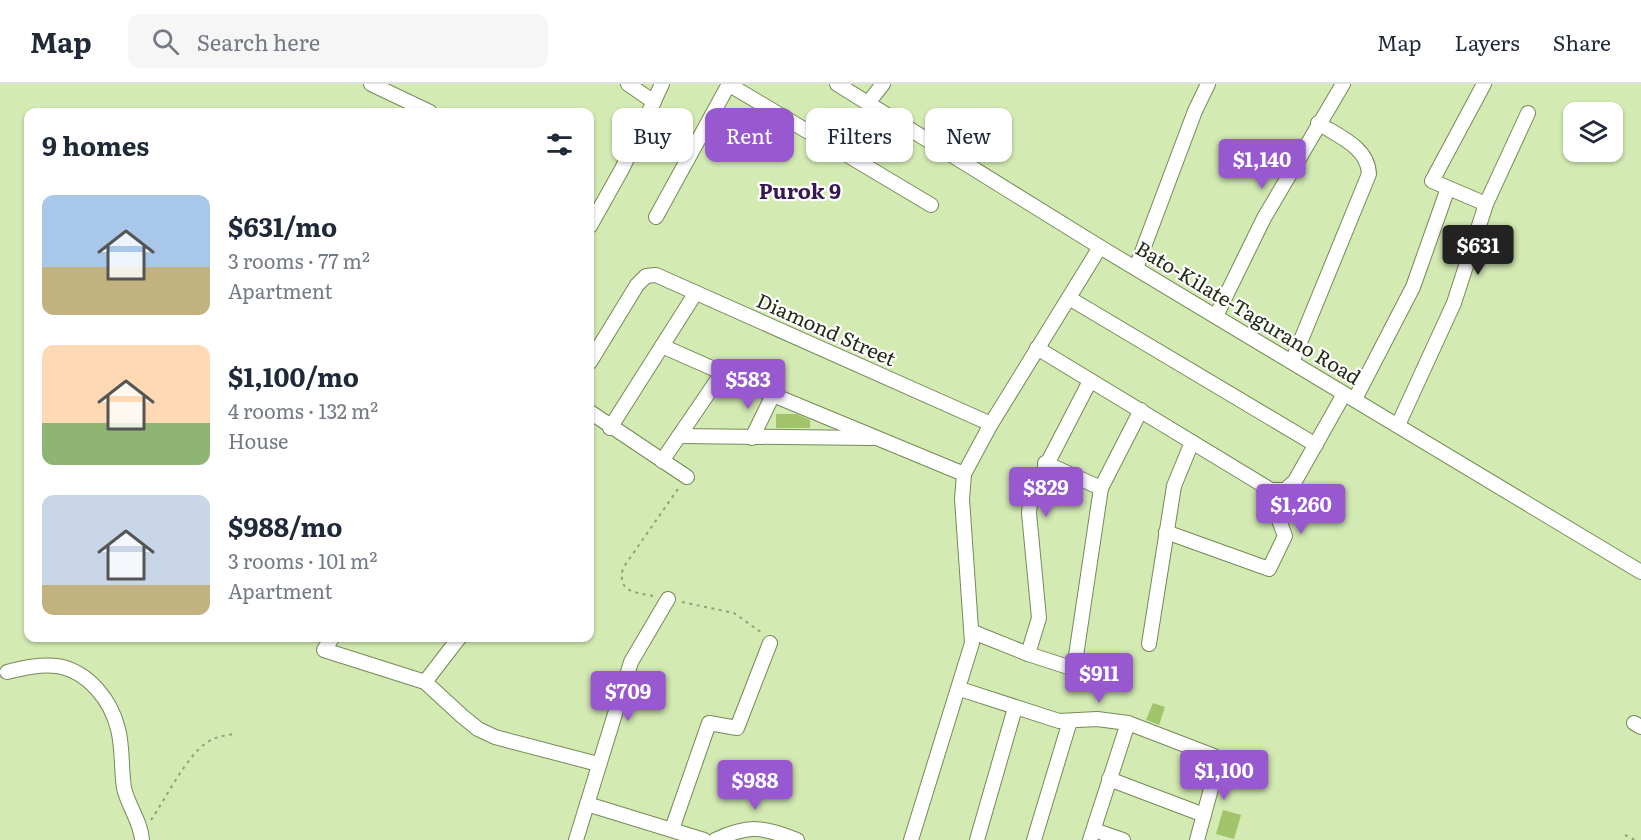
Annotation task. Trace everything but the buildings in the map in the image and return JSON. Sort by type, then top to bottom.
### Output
[{"type":"street","points":[[628,84],[654,102]]},
{"type":"street","points":[[594,218],[622,169],[662,84]]},
{"type":"street","points":[[656,217],[729,84],[931,205]]},
{"type":"street","name":"Bato-Kilate-Tagurano Road","points":[[837,84],[1100,247],[1641,572]]},
{"type":"street","points":[[867,103],[883,84]]},
{"type":"street","points":[[1136,268],[1195,111],[1208,84]]},
{"type":"street","points":[[1216,316],[1264,218],[1343,84]]},
{"type":"street","points":[[1484,84],[1432,181],[1486,204]]},
{"type":"street","points":[[377,85],[422,108]]},
{"type":"street","points":[[1398,425],[1454,303],[1486,204],[1528,113]]},
{"type":"street","points":[[1292,362],[1369,174],[1369,166],[1361,151],[1318,123]]},
{"type":"street","points":[[1037,348],[1262,486],[1279,491],[1286,490],[1295,481],[1316,445],[1350,396],[1413,287],[1448,188]]},
{"type":"street","points":[[911,840],[970,654],[973,632],[962,499],[964,474],[991,424],[1100,247]]},
{"type":"street","name":"Diamond Street","points":[[594,355],[637,285],[646,276],[656,275],[991,424]]},
{"type":"street","points":[[610,428],[695,294]]},
{"type":"street","points":[[1069,298],[1316,445]]},
{"type":"street","points":[[662,346],[772,395],[964,474]]},
{"type":"street","points":[[662,461],[722,373]]},
{"type":"street","points":[[1028,654],[1039,618],[1029,503],[1045,463],[1090,381]]},
{"type":"street","points":[[752,438],[772,395]]},
{"type":"street","points":[[1074,669],[1101,488],[1141,410]]},
{"type":"street","points":[[594,415],[610,428],[687,477]]},
{"type":"street","points":[[679,436],[880,438]]},
{"type":"street","points":[[1149,644],[1177,474],[1192,441]]},
{"type":"street","points":[[1045,463],[1101,488]]},
{"type":"street","points":[[1166,531],[1269,569],[1285,536],[1277,515],[1279,491]]},
{"type":"street","points":[[576,840],[631,662],[668,598]]},
{"type":"street","points":[[973,632],[1028,654],[1096,676]]},
{"type":"street","points":[[329,642],[324,650],[425,682],[462,716],[486,733],[598,764]]},
{"type":"street","points":[[425,682],[456,642]]},
{"type":"street","points":[[672,829],[709,723],[737,728],[770,643]]},
{"type":"street","points":[[7,672],[31,666],[57,666],[75,672],[96,688],[111,706],[119,730],[126,800],[142,837]]},
{"type":"street","points":[[960,689],[1059,721],[1097,719],[1128,723],[1214,756],[1216,767],[1197,840]]},
{"type":"street","points":[[977,840],[1015,708]]},
{"type":"street","points":[[1034,840],[1070,721]]},
{"type":"street","points":[[1123,840],[1092,835],[1128,723]]},
{"type":"street","points":[[1109,779],[1204,815]]},
{"type":"street","points":[[587,804],[705,840]]},
{"type":"street","points":[[715,840],[745,828],[797,840]]},
{"type":"path","points":[[687,477],[627,558],[620,578],[623,586],[632,591],[734,613],[754,626],[770,643]]},
{"type":"path","points":[[142,837],[199,750],[218,737],[233,734]]},
{"type":"path","points":[[1625,836],[1635,840]]},
{"type":"district","name":"Purok 9","points":[[800,192]]}]
